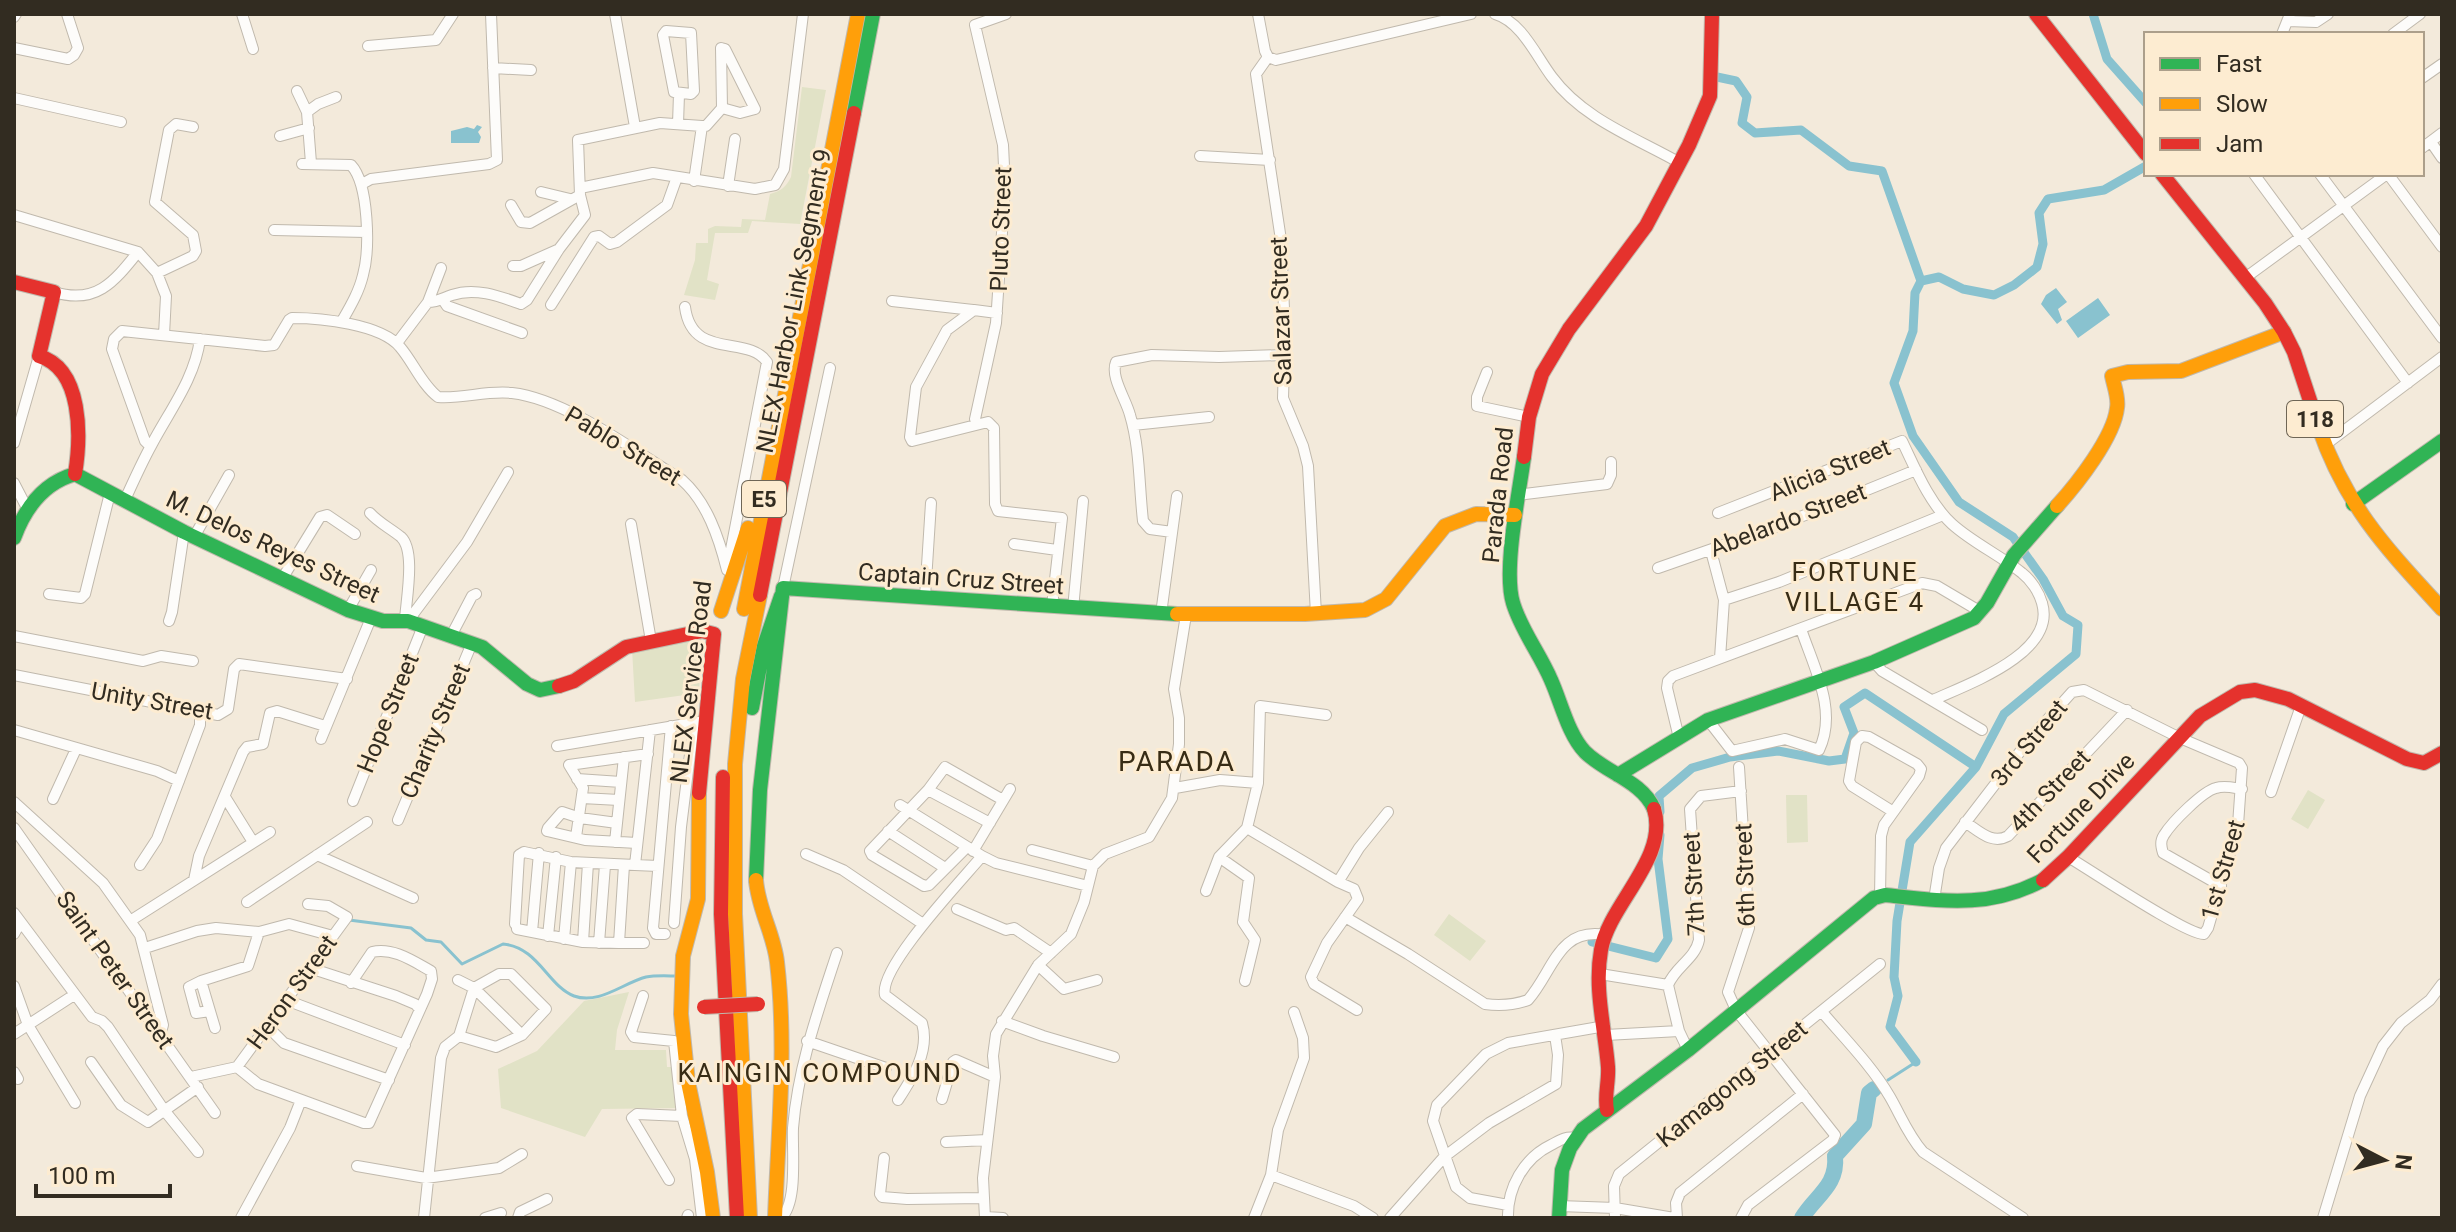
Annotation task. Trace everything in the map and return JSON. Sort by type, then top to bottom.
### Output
[{"type":"main road","name":"NLEX Harbor Link Segment 9","points":[[737,1218],[721,914],[723,762],[743,613],[858,14]]},
{"type":"main road","name":"NLEX Harbor Link Segment 9","points":[[750,1218],[735,914],[735,764],[743,679],[873,14]]},
{"type":"main road","name":"Parada Road","points":[[1607,1110],[1605,1102],[1609,1077],[1600,974],[1603,941],[1640,876],[1650,848],[1656,816],[1649,797],[1585,752],[1513,605],[1511,575],[1515,515],[1529,417],[1538,383],[1569,329],[1627,253],[1680,163],[1710,96],[1712,14]]},
{"type":"main road","points":[[2036,14],[2144,152]]},
{"type":"main road","name":"118","points":[[2164,176],[2284,332],[2294,352],[2325,445],[2353,504],[2381,542],[2442,609]]},
{"type":"main road","points":[[14,282],[54,292],[39,356],[60,366],[69,382],[80,439],[75,474],[63,476],[43,490],[28,510],[14,538]]},
{"type":"main road","points":[[1618,775],[1708,720],[1874,662],[1965,623],[1981,612],[2012,559],[2079,481],[2111,428],[2118,406],[2112,376],[2128,372],[2181,371],[2284,332]]},
{"type":"main road","points":[[721,611],[777,429]]},
{"type":"main road","points":[[2353,504],[2442,441]]},
{"type":"main road","name":"M. Delos Reyes Street","points":[[75,474],[189,535],[348,610],[371,618],[406,620],[482,647],[527,684],[540,690],[574,681],[623,648],[702,631],[714,634]]},
{"type":"main road","name":"Captain Cruz Street","points":[[782,592],[925,597],[1186,615],[1316,614],[1365,610],[1377,606],[1393,591],[1439,531],[1452,522],[1476,514],[1515,515]]},
{"type":"main road","points":[[735,914],[742,846],[744,764],[755,683],[782,592]]},
{"type":"main road","points":[[778,1218],[777,1150],[783,1073],[777,958],[757,896],[756,880],[760,790],[782,592]]},
{"type":"main road","name":"NLEX Service Road","points":[[713,1218],[707,1164],[685,1065],[682,963],[698,899],[699,721],[714,634]]},
{"type":"main road","name":"Fortune Drive","points":[[1880,896],[1959,903],[1991,898],[2041,882],[2200,716],[2238,693],[2255,690],[2281,696],[2411,761],[2424,763],[2442,753]]},
{"type":"main road","points":[[1559,1212],[1567,1155],[1575,1138],[1880,896]]},
{"type":"main road","points":[[683,1008],[779,1002]]},
{"type":"street","points":[[14,48],[61,60],[74,55],[78,48],[77,41],[67,14]]},
{"type":"street","points":[[242,14],[253,49]]},
{"type":"street","points":[[368,46],[433,42],[439,38],[453,14]]},
{"type":"street","points":[[362,184],[371,179],[494,163],[499,155],[491,14]]},
{"type":"street","points":[[615,14],[635,127]]},
{"type":"street","points":[[511,205],[521,222],[530,223],[576,194],[653,173],[728,186],[766,189],[775,185],[781,178],[803,14]]},
{"type":"street","name":"Pluto Street","points":[[975,419],[997,313],[1004,162],[975,25],[1006,14]]},
{"type":"street","points":[[1258,14],[1268,57],[1276,60],[1471,14]]},
{"type":"street","points":[[1495,14],[1515,25],[1568,98],[1583,110],[1680,163]]},
{"type":"street","points":[[2289,18],[2316,22],[2328,14]]},
{"type":"street","points":[[2396,32],[2420,14]]},
{"type":"street","points":[[666,31],[691,33],[694,91],[679,94],[674,92],[663,35],[666,31]]},
{"type":"street","points":[[428,302],[443,300],[454,294],[480,292],[524,303],[585,215],[576,194],[578,140],[660,123],[706,126],[722,108],[720,50],[723,48],[755,109],[740,113],[722,108]]},
{"type":"street","name":"Salazar Street","points":[[1268,57],[1256,74],[1281,240],[1283,398],[1308,466],[1316,614]]},
{"type":"street","points":[[2424,77],[2442,64]]},
{"type":"street","points":[[493,68],[531,70]]},
{"type":"street","points":[[297,91],[307,112],[306,163],[351,165],[362,184],[366,232],[364,275],[342,321]]},
{"type":"street","points":[[678,124],[679,94]]},
{"type":"street","points":[[307,112],[336,97]]},
{"type":"street","points":[[14,98],[121,122]]},
{"type":"street","points":[[157,273],[193,256],[196,251],[193,235],[155,202],[169,130],[176,124],[193,127]]},
{"type":"street","points":[[694,181],[702,126]]},
{"type":"street","points":[[280,136],[309,128]]},
{"type":"street","points":[[2442,133],[2426,145],[2442,158]]},
{"type":"street","points":[[728,186],[735,139]]},
{"type":"street","points":[[1200,156],[1270,160]]},
{"type":"street","points":[[2255,176],[2408,383]]},
{"type":"street","points":[[2321,176],[2442,338]]},
{"type":"street","points":[[2245,278],[2384,176]]},
{"type":"street","points":[[2389,176],[2442,247]]},
{"type":"street","points":[[551,305],[594,237],[599,236],[610,244],[617,242],[667,205],[677,177]]},
{"type":"street","points":[[541,192],[576,194]]},
{"type":"street","points":[[14,215],[138,252],[157,273],[166,296],[164,335]]},
{"type":"street","points":[[274,230],[366,232]]},
{"type":"street","points":[[513,266],[521,266],[559,249]]},
{"type":"street","points":[[54,292],[66,296],[97,293],[114,280],[138,252]]},
{"type":"street","points":[[150,446],[145,441],[112,349],[114,339],[122,331],[273,346],[292,318],[342,321],[397,343],[428,302],[441,268]]},
{"type":"street","points":[[443,300],[447,306],[522,333]]},
{"type":"street","points":[[892,301],[997,313]]},
{"type":"street","name":"NLEX Service Road","points":[[685,307],[691,329],[699,335],[710,342],[758,354],[767,362],[721,611],[714,634]]},
{"type":"street","points":[[974,310],[947,330],[916,387],[911,440],[988,422],[991,424],[994,428],[995,504],[998,511],[1062,518],[1052,606]]},
{"type":"street","points":[[124,502],[150,446],[185,386],[196,361],[200,339]]},
{"type":"street","name":"Pablo Street","points":[[397,343],[438,397],[459,399],[512,393],[536,399],[571,412],[682,480],[705,509],[727,570]]},
{"type":"street","points":[[1172,532],[1150,529],[1143,521],[1133,425],[1113,366],[1116,362],[1152,355],[1284,355]]},
{"type":"street","points":[[14,443],[39,356]]},
{"type":"street","points":[[2325,445],[2442,357]]},
{"type":"street","points":[[782,592],[830,368]]},
{"type":"street","points":[[1487,372],[1476,399],[1477,406],[1529,417]]},
{"type":"street","points":[[1133,425],[1209,417]]},
{"type":"street","name":"Alicia Street","points":[[1718,513],[1902,441],[1943,515],[1961,531],[2012,559],[2039,595],[2045,615],[2041,632],[2000,669],[1933,700]]},
{"type":"street","points":[[1517,495],[1607,484],[1611,462]]},
{"type":"street","name":"Abelardo Street","points":[[1658,568],[1711,551],[1916,470]]},
{"type":"street","points":[[406,620],[467,542],[508,472]]},
{"type":"street","points":[[169,621],[189,535],[229,475]]},
{"type":"street","points":[[14,483],[28,510]]},
{"type":"street","points":[[49,594],[75,599],[85,594],[110,493]]},
{"type":"street","points":[[1161,614],[1177,496]]},
{"type":"street","points":[[1073,609],[1083,501]]},
{"type":"street","points":[[925,597],[931,503]]},
{"type":"street","points":[[370,513],[408,546],[406,620]]},
{"type":"street","points":[[282,579],[323,515],[355,534]]},
{"type":"street","points":[[1724,600],[1779,582],[1943,515]]},
{"type":"street","points":[[631,524],[651,641]]},
{"type":"street","points":[[1014,544],[1057,550]]},
{"type":"street","points":[[1711,551],[1724,600],[1720,658]]},
{"type":"street","points":[[348,610],[371,570]]},
{"type":"street","points":[[1679,738],[1667,688],[1673,676],[1922,583],[1937,586],[1981,612]]},
{"type":"street","points":[[451,636],[476,594]]},
{"type":"street","points":[[1003,1218],[985,1218],[983,1178],[995,1077],[994,1043],[1002,1021],[1038,965],[1071,934],[1093,866],[1105,854],[1149,837],[1163,816],[1175,788],[1179,718],[1174,689],[1186,615]]},
{"type":"street","points":[[321,739],[371,618]]},
{"type":"street","name":"Hope Street","points":[[353,801],[423,626]]},
{"type":"street","points":[[1708,720],[1732,751],[1785,739],[1817,751],[1826,732],[1828,713],[1801,629]]},
{"type":"street","points":[[14,636],[143,661],[161,656],[193,661]]},
{"type":"street","name":"Charity Street","points":[[398,820],[472,643]]},
{"type":"street","points":[[1874,662],[1882,671],[1982,730]]},
{"type":"street","name":"Unity Street","points":[[14,675],[218,715],[226,713],[234,669],[239,664],[347,679]]},
{"type":"street","name":"3rd Street","points":[[1934,900],[1946,848],[2029,740],[2072,692],[2084,690],[2180,738]]},
{"type":"street","points":[[1206,891],[1219,857],[1247,828],[1258,783],[1260,706],[1326,715]]},
{"type":"street","points":[[2271,792],[2301,706]]},
{"type":"street","name":"4th Street","points":[[1965,822],[1993,840],[2000,841],[2008,836],[2127,710]]},
{"type":"street","points":[[140,865],[157,839],[200,725],[200,711]]},
{"type":"street","points":[[194,880],[199,856],[245,749],[260,745],[265,740],[269,716],[273,711],[325,726]]},
{"type":"street","points":[[557,746],[699,721],[681,827],[674,923]]},
{"type":"street","points":[[665,934],[653,932],[671,726]]},
{"type":"street","points":[[14,730],[157,771],[179,781]]},
{"type":"street","points":[[619,943],[630,865],[637,843],[650,730]]},
{"type":"street","points":[[1880,896],[1881,836],[1892,811],[1921,769],[1869,737],[1862,736],[1856,742],[1849,781],[1892,811]]},
{"type":"street","name":"1st Street","points":[[2068,857],[2198,935],[2204,934],[2238,825],[2244,773],[2239,763],[2180,738]]},
{"type":"street","points":[[53,799],[76,749]]},
{"type":"street","points":[[576,837],[583,788],[569,768],[571,764],[648,754]]},
{"type":"street","points":[[615,842],[624,757]]},
{"type":"street","points":[[974,851],[945,868],[929,885],[920,886],[872,855],[872,848],[904,807],[928,790],[945,767],[1003,800]]},
{"type":"street","name":"6th Street","points":[[1736,1010],[1728,985],[1749,928],[1739,767]]},
{"type":"street","points":[[577,779],[621,782]]},
{"type":"street","points":[[1175,788],[1220,780],[1258,783]]},
{"type":"street","points":[[2221,886],[2163,853],[2160,845],[2163,835],[2213,788],[2242,789]]},
{"type":"street","points":[[898,1100],[916,1072],[925,1039],[919,1020],[883,991],[892,968],[974,851],[1010,789]]},
{"type":"street","points":[[928,790],[990,823]]},
{"type":"street","name":"7th Street","points":[[1668,985],[1699,940],[1690,809],[1701,796],[1741,791]]},
{"type":"street","points":[[225,797],[253,842]]},
{"type":"street","points":[[582,798],[619,800]]},
{"type":"street","points":[[14,802],[103,883],[140,935],[163,1025],[160,1035]]},
{"type":"street","points":[[904,807],[996,863],[1088,886]]},
{"type":"street","points":[[617,823],[562,812],[548,828],[550,833],[637,843]]},
{"type":"street","points":[[1338,882],[1359,848],[1388,812]]},
{"type":"street","points":[[247,902],[367,822]]},
{"type":"street","name":"Saint Peter Street","points":[[14,828],[215,1113]]},
{"type":"street","points":[[1247,828],[1358,894],[1358,899],[1319,956],[1311,977],[1314,984],[1357,1010]]},
{"type":"street","points":[[888,831],[945,868]]},
{"type":"street","points":[[130,921],[270,832]]},
{"type":"street","points":[[1032,850],[1093,866]]},
{"type":"street","points":[[644,943],[583,942],[516,926],[519,855],[526,851],[571,862],[658,866]]},
{"type":"street","points":[[532,932],[539,853]]},
{"type":"street","points":[[806,854],[843,870],[923,924]]},
{"type":"street","points":[[317,855],[413,898]]},
{"type":"street","points":[[548,936],[556,857]]},
{"type":"street","points":[[1219,857],[1249,878],[1242,916],[1255,940],[1245,981]]},
{"type":"street","points":[[564,939],[571,862]]},
{"type":"street","points":[[583,942],[588,863]]},
{"type":"street","points":[[599,943],[605,865]]},
{"type":"street","name":"Heron Street","points":[[191,1077],[237,1067],[347,917],[328,906],[308,904]]},
{"type":"street","points":[[957,909],[1006,930],[1014,928],[1051,953]]},
{"type":"street","points":[[1345,917],[1490,1005],[1528,1000],[1571,939],[1589,934],[1603,941]]},
{"type":"street","points":[[14,934],[17,918]]},
{"type":"street","points":[[17,918],[92,1017],[108,1027],[164,1110],[198,1152]]},
{"type":"street","points":[[145,948],[216,928],[259,932],[295,923],[333,936]]},
{"type":"street","points":[[215,1028],[201,981],[248,966],[259,932]]},
{"type":"street","points":[[237,1067],[258,1084],[369,1123],[405,1045],[432,975],[431,971],[399,955],[376,950],[351,983]]},
{"type":"street","points":[[778,1218],[789,1206],[795,1116],[807,1041],[837,953]]},
{"type":"street","name":"Kamagong Street","points":[[1615,1213],[1614,1186],[1619,1174],[1880,964]]},
{"type":"street","points":[[1038,965],[1064,989],[1097,980]]},
{"type":"street","points":[[310,968],[396,996],[420,1009]]},
{"type":"street","points":[[424,1218],[441,1058],[445,1047],[459,1036],[474,988],[499,974],[511,974],[545,1005],[545,1013],[522,1035],[496,1047],[459,1036]]},
{"type":"street","points":[[1600,974],[1668,985],[1679,1031],[1688,1050]]},
{"type":"street","points":[[458,980],[474,988],[522,1035]]},
{"type":"street","points":[[2323,1218],[2360,1096],[2383,1046],[2401,1023],[2430,1000],[2442,984]]},
{"type":"street","points":[[14,986],[28,1025],[75,1103]]},
{"type":"street","points":[[14,1034],[74,995]]},
{"type":"street","points":[[643,996],[632,1036],[673,1040],[682,1116],[695,1159],[702,1218]]},
{"type":"street","points":[[286,1000],[405,1045]]},
{"type":"street","points":[[1736,1010],[1835,1135],[1833,1140],[1748,1205],[1741,1218]]},
{"type":"street","points":[[1254,1218],[1271,1175],[1278,1130],[1304,1058],[1305,1045],[1294,1012]]},
{"type":"street","points":[[1822,1012],[1877,1077],[1912,1139],[1923,1152],[2023,1218]]},
{"type":"street","points":[[1002,1021],[1114,1057]]},
{"type":"street","points":[[267,1026],[284,1043],[389,1080]]},
{"type":"street","points":[[1508,1205],[1461,1194],[1444,1157],[1433,1121],[1437,1105],[1486,1054],[1508,1043],[1555,1035],[1679,1031]]},
{"type":"street","points":[[1390,1218],[1444,1157],[1489,1123],[1556,1084],[1558,1055],[1555,1035]]},
{"type":"street","points":[[807,1041],[886,1068]]},
{"type":"street","points":[[942,1099],[956,1060],[995,1077]]},
{"type":"street","points":[[91,1062],[121,1105],[148,1122],[198,1087]]},
{"type":"street","points":[[1559,1212],[1675,1218],[1680,1193],[1803,1094]]},
{"type":"street","points":[[241,1218],[290,1128],[301,1100]]},
{"type":"street","points":[[669,1180],[632,1118],[634,1114],[682,1116]]},
{"type":"street","points":[[1508,1218],[1508,1205],[1521,1171],[1531,1158],[1566,1137],[1575,1138]]},
{"type":"street","points":[[946,1142],[987,1140]]},
{"type":"street","points":[[357,1166],[429,1177],[499,1168],[522,1154]]},
{"type":"street","points":[[884,1158],[882,1197],[984,1198]]},
{"type":"street","points":[[1271,1175],[1354,1206],[1373,1218]]},
{"type":"street","points":[[518,1218],[520,1212],[547,1199]]},
{"type":"street","points":[[485,1218],[501,1213]]},
{"type":"green space","points":[[802,87],[826,90],[800,224],[752,221],[748,233],[715,233],[707,280],[719,284],[715,300],[684,295],[695,260],[696,243],[708,243],[708,229],[715,226],[741,227],[742,219],[765,220],[770,194],[783,188],[791,177]]},
{"type":"green space","points":[[702,637],[699,693],[635,702],[632,649]]},
{"type":"green space","points":[[2308,790],[2325,800],[2308,829],[2291,819]]},
{"type":"green space","points":[[1786,795],[1807,795],[1808,842],[1787,843]]},
{"type":"green space","points":[[1449,914],[1486,941],[1470,961],[1434,935]]},
{"type":"green space","points":[[629,992],[617,1030],[615,1050],[666,1050],[667,1067],[675,1067],[680,1108],[602,1109],[585,1137],[501,1108],[498,1069],[537,1051],[584,1001]]},
{"type":"water","points":[[477,125],[482,127],[478,132],[481,137],[479,143],[451,143],[451,131],[467,127],[474,129]]},
{"type":"water","points":[[2056,288],[2067,302],[2058,309],[2062,320],[2057,324],[2041,304],[2046,295]]},
{"type":"water","points":[[2098,298],[2110,315],[2078,338],[2066,321]]},
{"type":"waterway","points":[[2093,14],[2107,59],[2144,101]]},
{"type":"waterway","points":[[1717,77],[1736,81],[1747,97],[1742,123],[1755,133],[1801,130],[1849,166],[1882,171],[1921,281]]},
{"type":"waterway","points":[[1916,1062],[1890,1027],[1898,996],[1894,977],[1897,921],[1910,842],[1976,767],[2004,714],[2076,654],[2078,625],[2063,616],[2043,579],[2013,537],[1959,502],[1913,436],[1894,383],[1913,331],[1915,293],[1921,281],[1939,277],[1963,289],[1994,295],[2014,285],[2037,267],[2043,244],[2039,213],[2048,199],[2104,190],[2144,167]]},
{"type":"waterway","points":[[1660,812],[1659,796],[1692,768],[1730,757],[1778,751],[1829,761],[1845,759],[1854,733],[1844,707],[1865,693],[1976,767]]},
{"type":"waterway","points":[[1592,942],[1656,958],[1668,939],[1658,859],[1660,835]]},
{"type":"waterway","points":[[349,920],[411,928],[426,940],[441,942],[462,964],[503,944],[515,947],[534,959],[565,991],[583,998],[602,996],[646,977],[678,976]]},
{"type":"waterway","points":[[1888,1080],[1916,1062]]},
{"type":"waterway","points":[[1802,1218],[1829,1183],[1835,1156],[1864,1124],[1869,1093],[1874,1089]]},
{"type":"traffic: fast","points":[[854,113],[873,14]]},
{"type":"traffic: fast","points":[[2353,504],[2442,441]]},
{"type":"traffic: fast","points":[[1524,457],[1510,571],[1510,589],[1516,613],[1547,670],[1579,745],[1641,791],[1654,809]]},
{"type":"traffic: fast","points":[[14,538],[37,498],[54,484],[75,474],[184,532],[348,610],[383,621],[408,621],[482,647],[527,684],[540,690],[559,686]]},
{"type":"traffic: fast","points":[[1618,775],[1708,720],[1874,662],[1974,618],[1987,603],[2014,555],[2057,506]]},
{"type":"traffic: fast","points":[[756,880],[760,790],[783,588],[1177,614]]},
{"type":"traffic: fast","points":[[752,708],[764,646],[781,596]]},
{"type":"traffic: fast","points":[[1559,1218],[1562,1170],[1570,1148],[1583,1129],[1688,1050],[1874,898],[1885,895],[1946,901],[1985,899],[2043,880]]},
{"type":"traffic: slow","points":[[744,609],[858,14]]},
{"type":"traffic: slow","points":[[2057,506],[2084,473],[2109,432],[2117,404],[2112,376],[2128,372],[2181,371],[2284,332]]},
{"type":"traffic: slow","points":[[2319,428],[2342,481],[2370,526],[2442,609]]},
{"type":"traffic: slow","points":[[1177,614],[1305,614],[1365,610],[1386,599],[1445,526],[1476,514],[1515,515]]},
{"type":"traffic: slow","points":[[721,611],[748,528]]},
{"type":"traffic: slow","points":[[750,1218],[735,914],[735,764],[743,679],[760,595]]},
{"type":"traffic: slow","points":[[699,793],[698,899],[683,956],[681,1014],[688,1082],[707,1172],[713,1218]]},
{"type":"traffic: slow","points":[[756,880],[775,952],[780,994],[781,1090],[775,1218]]},
{"type":"traffic: jam","points":[[1524,457],[1529,417],[1542,374],[1569,329],[1646,226],[1689,145],[1710,96],[1712,14]]},
{"type":"traffic: jam","points":[[2036,14],[2144,151]]},
{"type":"traffic: jam","points":[[760,595],[854,113]]},
{"type":"traffic: jam","points":[[2164,176],[2265,303],[2284,332],[2294,352],[2319,428]]},
{"type":"traffic: jam","points":[[14,282],[54,292],[39,356],[53,363],[71,389],[78,424],[75,474]]},
{"type":"traffic: jam","points":[[559,686],[574,681],[626,647],[702,631],[714,634],[699,793]]},
{"type":"traffic: jam","points":[[2043,880],[2200,716],[2240,692],[2255,690],[2288,699],[2407,759],[2424,763],[2442,753]]},
{"type":"traffic: jam","points":[[723,777],[721,914],[737,1218]]},
{"type":"traffic: jam","points":[[1607,1110],[1608,1067],[1599,979],[1601,950],[1606,933],[1653,845],[1656,827],[1654,809]]},
{"type":"traffic: jam","points":[[704,1007],[758,1004]]},
{"type":"district","name":"FORTUNE VILLAGE 4","points":[[1855,587]]},
{"type":"district","name":"PARADA","points":[[1177,761]]},
{"type":"district","name":"KAINGIN COMPOUND","points":[[820,1073]]}]
